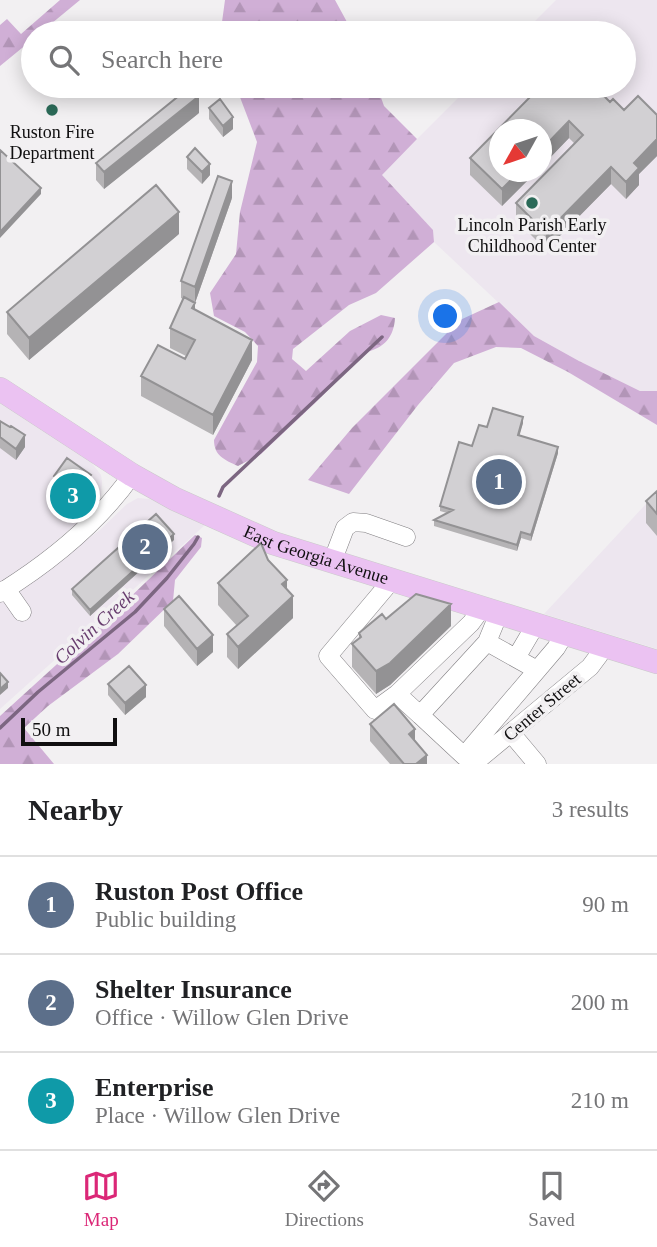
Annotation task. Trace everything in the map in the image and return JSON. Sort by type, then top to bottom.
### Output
[{"type":"main road","name":"East Georgia Avenue","points":[[0,389],[132,475],[175,499],[273,543],[657,662]]},
{"type":"street","points":[[22,612],[3,591],[52,556],[101,514],[132,475]]},
{"type":"street","points":[[332,562],[343,531],[353,522],[366,523],[406,537]]},
{"type":"street","points":[[392,580],[328,656],[375,710],[397,694],[471,623],[491,610]]},
{"type":"street","points":[[420,715],[487,642],[491,610]]},
{"type":"street","points":[[516,658],[536,624]]},
{"type":"street","points":[[397,694],[464,756],[556,648],[565,633]]},
{"type":"street","points":[[487,642],[537,670]]},
{"type":"street","name":"Center Street","points":[[473,764],[590,667],[603,644]]},
{"type":"street","points":[[506,706],[525,720]]},
{"type":"street","points":[[510,733],[537,764]]},
{"type":"shaded area","name":"Lincoln Parish Early Childhood Center","points":[[556,0],[657,0],[657,391],[640,391],[534,336],[434,242],[433,230],[381,175],[458,98],[636,98],[636,21],[535,21]]},
{"type":"shaded area","points":[[0,401],[91,462],[101,475],[102,482],[101,495],[91,511],[33,561],[0,584]]},
{"type":"shaded area","points":[[657,492],[657,649],[544,614]]},
{"type":"shaded area","points":[[138,498],[150,499],[205,525],[0,709],[0,602],[100,530],[127,504]]},
{"type":"green space","points":[[60,0],[80,0],[55,21],[36,21]]},
{"type":"green space","points":[[225,0],[335,0],[346,21],[222,21]]},
{"type":"green space","points":[[7,19],[21,34],[21,49],[0,66],[0,25]]},
{"type":"green space","points":[[240,98],[381,98],[384,106],[417,139],[382,175],[433,230],[434,242],[376,293],[349,305],[293,349],[292,359],[306,371],[350,331],[381,315],[395,318],[393,331],[387,341],[366,352],[261,454],[238,466],[218,454],[214,440],[257,362],[258,346],[245,332],[214,316],[210,293],[236,254],[240,212],[257,142]]},
{"type":"green space","points":[[499,302],[534,336],[640,391],[657,391],[657,425],[568,372],[521,348],[496,347],[454,363],[349,494],[308,480],[352,428],[460,320]]},
{"type":"green space","points":[[195,535],[202,538],[201,547],[175,580],[173,601],[118,654],[48,706],[24,728],[54,764],[0,764],[0,716]]},
{"type":"building","points":[[638,96],[657,115],[657,139],[634,163],[639,168],[626,182],[611,167],[546,233],[516,203],[537,182],[552,182],[552,166],[583,135],[569,121],[552,139],[552,119],[508,119],[529,98],[606,98],[610,102],[613,99],[624,110]]},
{"type":"building","points":[[176,98],[196,98],[104,172],[96,163]]},
{"type":"building","points":[[220,99],[233,117],[223,126],[209,108]]},
{"type":"building","points":[[489,139],[489,176],[470,158]]},
{"type":"building","points":[[195,148],[210,164],[202,172],[187,157]]},
{"type":"building","points":[[0,150],[41,188],[0,232]]},
{"type":"building","points":[[218,176],[232,181],[195,287],[181,281]]},
{"type":"building","points":[[495,182],[509,182],[502,189]]},
{"type":"building","points":[[156,185],[179,212],[29,338],[7,312]]},
{"type":"building","points":[[184,297],[195,303],[192,308],[252,340],[213,415],[141,376],[158,345],[185,359],[195,340],[170,328]]},
{"type":"building","points":[[493,408],[523,417],[518,435],[558,447],[531,535],[521,532],[517,545],[434,520],[453,510],[440,506],[459,442],[472,446],[479,425],[487,427]]},
{"type":"building","points":[[0,421],[25,435],[16,449],[0,437]]},
{"type":"building","points":[[67,458],[91,475],[68,502],[56,493],[63,483],[54,476]]},
{"type":"building","points":[[657,491],[657,514],[646,501]]},
{"type":"building","points":[[156,514],[174,534],[90,610],[72,589]]},
{"type":"building","points":[[261,543],[268,560],[287,580],[282,584],[293,596],[238,647],[227,634],[248,616],[218,583]]},
{"type":"building","points":[[416,594],[451,604],[390,663],[376,671],[352,644],[361,637],[359,633],[382,614],[386,619]]},
{"type":"building","points":[[179,596],[213,635],[197,649],[164,609]]},
{"type":"building","points":[[129,666],[146,685],[125,703],[108,684]]},
{"type":"building","points":[[0,673],[8,682],[0,689]]},
{"type":"building","points":[[394,704],[415,729],[409,734],[427,755],[416,764],[404,764],[370,724]]},
{"type":"waterway","name":"Colvin Creek","points":[[219,496],[223,487],[382,337]]},
{"type":"waterway","name":"Colvin Creek","points":[[0,728],[38,692],[135,612],[167,578],[198,537]]},
{"type":"place","name":"Ruston Fire Department","points":[[52,110]]},
{"type":"place","name":"Lincoln Parish Early Childhood Center","points":[[532,203]]},
{"type":"place","name":"Ruston Post Office","points":[[499,482]]},
{"type":"place","name":"Enterprise","points":[[73,496]]},
{"type":"place","name":"Shelter Insurance","points":[[145,547]]}]
